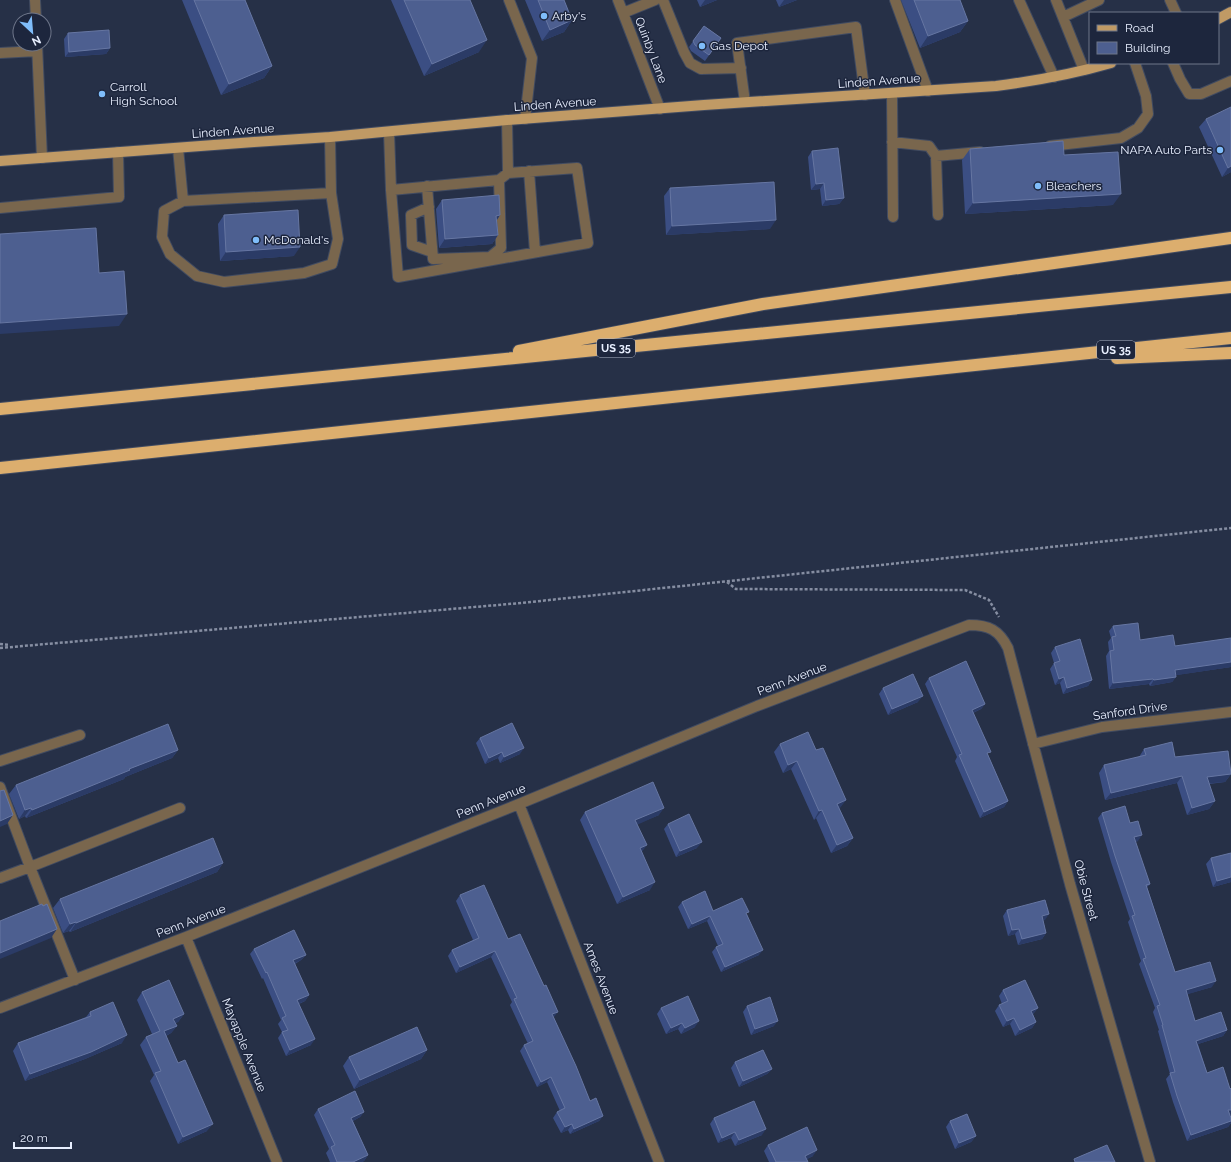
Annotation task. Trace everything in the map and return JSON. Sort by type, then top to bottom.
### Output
[{"type":"highway","points":[[445,365],[763,304],[1231,238]]},
{"type":"highway","name":"US 35","points":[[0,409],[1231,287]]},
{"type":"highway","name":"US 35","points":[[0,468],[1231,338]]},
{"type":"highway","points":[[1000,363],[1231,353]]},
{"type":"main road","points":[[1219,18],[1231,12]]},
{"type":"main road","name":"Linden Avenue","points":[[0,161],[330,137],[507,120],[745,102],[996,86],[1054,77],[1107,64]]},
{"type":"street","points":[[35,0],[36,12]]},
{"type":"street","points":[[509,0],[532,58],[526,119]]},
{"type":"street","name":"Quinby Lane","points":[[618,0],[660,109]]},
{"type":"street","points":[[623,13],[655,0]]},
{"type":"street","points":[[663,0],[690,63],[701,69],[740,68]]},
{"type":"street","points":[[895,0],[928,91]]},
{"type":"street","points":[[1019,0],[1054,77]]},
{"type":"street","points":[[1056,0],[1084,70]]},
{"type":"street","points":[[1063,17],[1100,0]]},
{"type":"street","points":[[1170,0],[1176,12]]},
{"type":"street","points":[[745,102],[737,43],[856,27],[865,95]]},
{"type":"street","points":[[0,53],[12,51]]},
{"type":"street","points":[[37,52],[42,158]]},
{"type":"street","points":[[1042,147],[1121,138],[1138,128],[1148,114],[1146,96],[1135,64]]},
{"type":"street","points":[[1173,64],[1189,94],[1201,94],[1231,81]]},
{"type":"street","points":[[892,93],[893,217]]},
{"type":"street","points":[[507,120],[508,173]]},
{"type":"street","points":[[388,132],[391,190],[398,277],[588,243],[577,168],[508,173],[499,180],[391,190]]},
{"type":"street","points":[[330,137],[331,193],[338,239],[332,264],[304,273],[224,282],[197,276],[170,254],[162,237],[164,211],[182,201],[331,193]]},
{"type":"street","points":[[892,142],[929,146],[936,156],[938,215]]},
{"type":"street","points":[[178,148],[182,201]]},
{"type":"street","points":[[936,156],[989,151]]},
{"type":"street","points":[[0,208],[120,197],[118,152]]},
{"type":"street","points":[[528,171],[535,252]]},
{"type":"street","points":[[427,186],[433,259],[490,257],[501,248],[499,180]]},
{"type":"street","points":[[429,207],[411,216],[412,245],[432,252]]},
{"type":"street","name":"Penn Avenue","points":[[0,1008],[186,938],[519,804],[757,706],[969,625],[980,625],[993,630]]},
{"type":"street","name":"Obie Street","points":[[993,630],[1003,638],[1008,648],[1070,884],[1150,1162]]},
{"type":"street","name":"Sanford Drive","points":[[1034,744],[1102,727],[1231,712]]},
{"type":"street","points":[[0,761],[80,735]]},
{"type":"street","points":[[0,787],[75,980]]},
{"type":"street","name":"Ames Avenue","points":[[519,804],[659,1162]]},
{"type":"street","points":[[0,878],[180,808]]},
{"type":"street","name":"Mayapple Avenue","points":[[186,938],[277,1162]]},
{"type":"path","points":[[0,648],[521,604],[1231,528]]},
{"type":"path","points":[[727,582],[736,588],[965,590],[989,600],[999,618],[993,630]]},
{"type":"path","points":[[0,644],[18,646]]},
{"type":"building","points":[[194,0],[245,0],[272,66],[229,84]]},
{"type":"building","points":[[404,0],[470,0],[487,40],[432,64]]},
{"type":"building","points":[[538,0],[564,0],[572,20],[550,30]]},
{"type":"building","points":[[914,0],[960,0],[968,21],[928,36]]},
{"type":"building","name":"Gas Depot","points":[[704,26],[721,38],[709,55],[695,45],[693,41]]},
{"type":"building","points":[[109,30],[110,48],[69,52],[68,33]]},
{"type":"building","points":[[1231,107],[1231,166],[1228,168],[1206,119]]},
{"type":"building","name":"Bleachers","points":[[1063,141],[1064,155],[1118,152],[1121,194],[973,203],[970,149]]},
{"type":"building","points":[[838,148],[844,198],[826,200],[824,183],[816,184],[812,151]]},
{"type":"building","points":[[774,182],[776,220],[672,226],[670,188]]},
{"type":"building","points":[[499,195],[500,215],[496,216],[498,235],[445,239],[442,200]]},
{"type":"building","name":"McDonald's","points":[[298,210],[300,247],[226,252],[224,215]]},
{"type":"building","points":[[96,228],[99,273],[124,271],[127,314],[0,323],[0,234]]},
{"type":"building","points":[[1138,623],[1140,640],[1173,635],[1175,646],[1231,638],[1231,662],[1175,670],[1176,677],[1113,683],[1110,651],[1114,650],[1112,637],[1116,636],[1113,626]]},
{"type":"building","points":[[1080,639],[1092,680],[1067,688],[1064,677],[1059,679],[1054,663],[1060,661],[1055,647]]},
{"type":"building","points":[[966,661],[985,704],[972,710],[991,752],[987,753],[1008,801],[984,812],[959,755],[962,754],[929,678]]},
{"type":"building","points":[[913,674],[923,696],[892,709],[883,688]]},
{"type":"building","points":[[512,723],[524,748],[504,757],[502,752],[489,758],[480,738]]},
{"type":"building","points":[[168,724],[178,750],[32,810],[31,808],[25,810],[16,785]]},
{"type":"building","points":[[808,732],[816,750],[823,748],[846,800],[837,804],[853,838],[837,845],[822,810],[819,811],[797,761],[788,765],[780,744]]},
{"type":"building","points":[[1172,742],[1175,757],[1228,751],[1231,774],[1207,777],[1215,801],[1192,808],[1182,776],[1111,793],[1104,765],[1146,755],[1144,749]]},
{"type":"building","points":[[653,782],[664,808],[635,820],[647,845],[640,848],[655,882],[623,897],[585,812]]},
{"type":"building","points":[[4,790],[13,815],[0,821],[0,791]]},
{"type":"building","points":[[1125,806],[1130,823],[1138,821],[1142,835],[1134,837],[1150,884],[1146,885],[1175,972],[1210,962],[1216,981],[1186,990],[1195,1021],[1221,1012],[1227,1030],[1196,1041],[1207,1073],[1223,1067],[1230,1089],[1231,1088],[1231,1110],[1228,1110],[1231,1121],[1191,1135],[1170,1073],[1175,1072],[1157,1006],[1160,1005],[1143,959],[1146,958],[1132,916],[1135,915],[1102,813]]},
{"type":"building","points":[[689,814],[702,842],[680,851],[668,824]]},
{"type":"building","points":[[213,838],[223,863],[76,923],[70,924],[60,899]]},
{"type":"building","points":[[1231,853],[1231,877],[1217,881],[1211,858]]},
{"type":"building","points":[[484,885],[508,939],[520,934],[558,1012],[552,1014],[590,1101],[596,1098],[603,1116],[574,1129],[572,1124],[565,1127],[557,1112],[565,1108],[551,1077],[541,1082],[524,1045],[533,1041],[514,999],[517,998],[495,951],[460,967],[452,950],[479,938],[460,895]]},
{"type":"building","points":[[705,891],[713,911],[742,898],[749,912],[746,913],[763,950],[725,967],[716,947],[723,944],[710,916],[692,924],[682,902]]},
{"type":"building","points":[[1045,900],[1049,914],[1042,916],[1046,933],[1022,939],[1019,929],[1012,930],[1007,910]]},
{"type":"building","points":[[42,904],[43,906],[47,904],[57,929],[0,953],[0,921]]},
{"type":"building","points":[[294,930],[306,955],[293,960],[309,995],[297,1000],[315,1039],[290,1050],[282,1032],[288,1030],[282,1018],[286,1016],[267,972],[266,973],[254,949]]},
{"type":"building","points":[[169,980],[184,1014],[173,1019],[177,1026],[164,1031],[178,1063],[185,1060],[213,1124],[183,1137],[155,1073],[161,1071],[146,1037],[160,1031],[142,992]]},
{"type":"building","points":[[1025,980],[1038,1008],[1031,1011],[1036,1022],[1020,1030],[1014,1018],[1007,1021],[999,1005],[1008,1001],[1003,990]]},
{"type":"building","points":[[688,996],[699,1021],[685,1028],[682,1023],[671,1028],[661,1008]]},
{"type":"building","points":[[770,997],[778,1021],[755,1029],[747,1006]]},
{"type":"building","points":[[113,1002],[127,1035],[91,1052],[30,1074],[18,1043],[91,1016],[90,1012]]},
{"type":"building","points":[[417,1027],[427,1050],[360,1080],[349,1057]]},
{"type":"building","points":[[763,1050],[772,1069],[743,1081],[735,1062]]},
{"type":"building","points":[[355,1091],[364,1112],[351,1118],[368,1155],[353,1162],[337,1162],[331,1147],[335,1145],[318,1109]]},
{"type":"building","points":[[754,1101],[766,1129],[739,1140],[735,1132],[722,1138],[714,1118]]},
{"type":"building","points":[[967,1114],[976,1136],[959,1143],[950,1121]]},
{"type":"building","points":[[807,1127],[817,1150],[805,1156],[808,1162],[776,1162],[768,1145]]},
{"type":"building","points":[[1107,1145],[1115,1162],[1075,1162],[1074,1159]]},
{"type":"place","name":"Arby's","points":[[544,16]]},
{"type":"place","name":"Gas Depot","points":[[702,46]]},
{"type":"place","name":"Carroll High School","points":[[102,94]]},
{"type":"place","name":"NAPA Auto Parts","points":[[1220,150]]},
{"type":"place","name":"Bleachers","points":[[1038,186]]},
{"type":"place","name":"McDonald's","points":[[256,240]]}]
